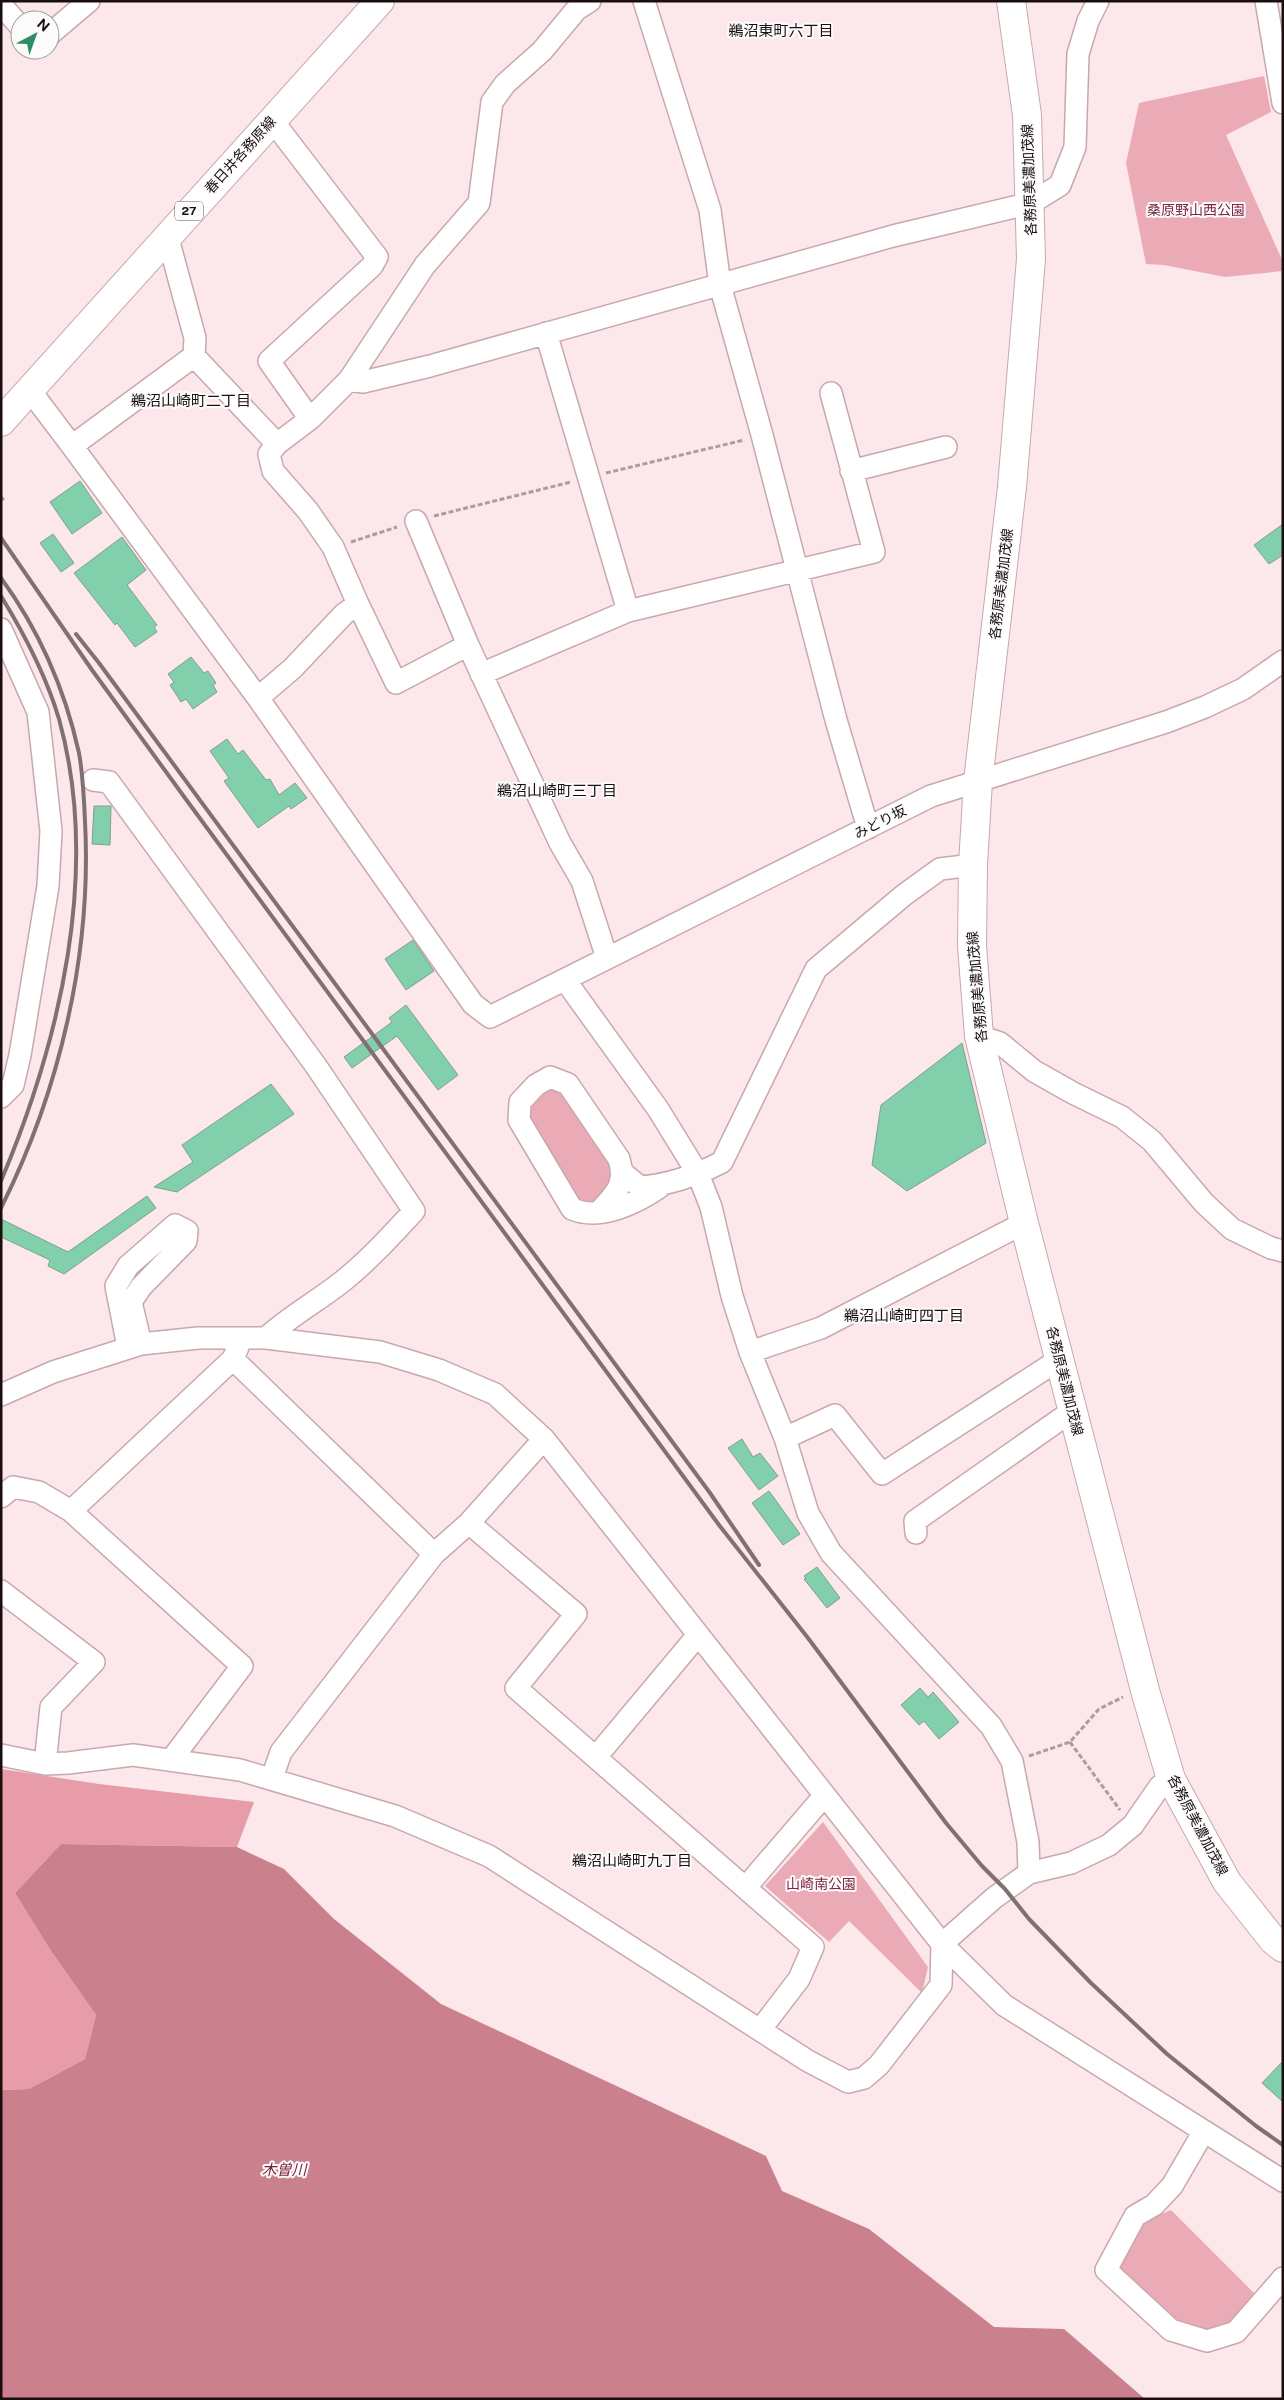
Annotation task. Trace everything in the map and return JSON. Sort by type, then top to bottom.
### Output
[{"type":"main road","name":"春日井各務原線","points":[[1,422],[167,235],[380,1]]},
{"type":"main road","name":"各務原美濃加茂線","points":[[1010,1],[1027,115],[1031,203],[1031,259],[1012,488],[978,781],[972,865],[972,946],[979,1036],[1072,1411],[1146,1694],[1171,1778],[1227,1882],[1273,1940],[1283,1948]]},
{"type":"street","points":[[60,26],[89,1]]},
{"type":"street","points":[[468,645],[396,682],[333,547],[308,511],[273,471],[270,454],[277,444],[310,419],[349,380],[425,265],[478,203],[492,102],[505,84],[542,51],[576,10],[590,1]]},
{"type":"street","points":[[644,1],[710,210],[720,285],[762,435],[796,572],[836,720],[868,828]]},
{"type":"street","points":[[349,380],[363,382],[894,236],[1031,203],[1060,185],[1075,147],[1078,54],[1088,21],[1098,1]]},
{"type":"street","points":[[1266,1],[1283,103]]},
{"type":"street","points":[[1,5],[10,15]]},
{"type":"street","points":[[272,120],[376,257],[372,266],[269,361],[310,419]]},
{"type":"street","points":[[167,235],[195,338],[194,356],[277,444]]},
{"type":"street","points":[[546,333],[628,611]]},
{"type":"street","points":[[72,446],[194,356]]},
{"type":"street","points":[[28,393],[38,402],[72,446],[258,698],[293,668],[344,614],[358,604]]},
{"type":"street","points":[[481,674],[628,611],[874,552],[831,393]]},
{"type":"street","points":[[851,471],[946,447]]},
{"type":"street","points":[[416,521],[481,674],[560,842],[582,881],[607,958]]},
{"type":"street","points":[[1,628],[38,712],[51,831],[48,886],[20,1055],[13,1085],[1,1098]]},
{"type":"street","name":"みどり坂","points":[[258,698],[473,1004],[490,1017],[931,796],[1166,722],[1205,707],[1243,689],[1283,661]]},
{"type":"street","points":[[93,780],[109,782],[115,790],[316,1066],[414,1211],[378,1250],[342,1282],[284,1321],[266,1338]]},
{"type":"street","points":[[599,1212],[618,1192],[623,1173],[619,1159],[568,1084],[550,1077],[536,1084],[520,1102],[519,1120],[572,1210],[583,1214],[599,1212],[641,1200],[662,1186],[698,1174],[722,1162],[816,968],[904,895],[940,869],[972,865]]},
{"type":"street","points":[[565,980],[658,1109],[698,1174],[711,1208],[732,1296],[750,1352],[785,1438],[808,1513],[831,1553],[991,1726],[1012,1761],[1028,1842],[1029,1873]]},
{"type":"street","points":[[979,1036],[1000,1043],[1034,1071],[1122,1117],[1152,1140],[1204,1204],[1232,1229],[1271,1248],[1283,1251]]},
{"type":"street","points":[[623,1173],[640,1187],[662,1186]]},
{"type":"street","points":[[750,1352],[821,1328],[1024,1223]]},
{"type":"street","points":[[175,1225],[187,1231],[186,1241],[141,1287],[131,1302],[134,1345],[116,1286],[128,1266],[175,1225]]},
{"type":"street","points":[[1,1395],[54,1372],[134,1345],[198,1338],[266,1338],[380,1352],[439,1370],[494,1394],[544,1439],[942,1944],[1004,2005],[1283,2181]]},
{"type":"street","points":[[71,1511],[233,1359],[243,1338]]},
{"type":"street","points":[[233,1359],[434,1554]]},
{"type":"street","points":[[785,1438],[835,1415],[882,1474],[1060,1359]]},
{"type":"street","points":[[916,1533],[915,1521],[1072,1411]]},
{"type":"street","points":[[272,1778],[281,1752],[434,1554],[469,1523],[544,1439]]},
{"type":"street","points":[[1,1497],[13,1487],[39,1492],[71,1511],[242,1666],[171,1760]]},
{"type":"street","points":[[469,1523],[576,1614],[516,1688],[813,1946],[799,1979],[760,2030]]},
{"type":"street","points":[[1,1591],[94,1662],[50,1707],[45,1764]]},
{"type":"street","points":[[596,1757],[698,1634]]},
{"type":"street","points":[[1,1756],[45,1764],[133,1755],[240,1770],[395,1816],[489,1856],[808,2061],[848,2082],[864,2078],[879,2065],[941,1984],[942,1944],[994,1898],[1029,1873],[1070,1864],[1109,1845],[1133,1825],[1160,1786],[1171,1778]]},
{"type":"street","points":[[746,1886],[824,1796]]},
{"type":"street","points":[[1204,2131],[1172,2186],[1154,2205],[1135,2216],[1106,2270],[1171,2330],[1207,2341],[1236,2332],[1283,2278]]},
{"type":"path","points":[[333,547],[416,521],[762,435]]},
{"type":"path","points":[[1012,1761],[1070,1742],[1099,1709],[1126,1695],[1146,1694]]},
{"type":"path","points":[[1070,1742],[1133,1825]]},
{"type":"green space","name":"桑原野山西公園","points":[[1264,76],[1271,112],[1226,135],[1283,262],[1283,271],[1225,277],[1164,265],[1146,264],[1126,163],[1139,103]]},
{"type":"green space","points":[[561,1088],[613,1161],[615,1186],[596,1205],[575,1204],[524,1119],[528,1103],[539,1090]]},
{"type":"green space","name":"山崎南公園","points":[[823,1822],[928,1967],[922,1993],[849,1921],[829,1942],[765,1886]]},
{"type":"green space","points":[[1171,2210],[1260,2299],[1234,2328],[1207,2337],[1173,2326],[1111,2269],[1139,2223]]},
{"type":"shaded area","points":[[1,1769],[99,1784],[254,1802],[237,1847],[61,1844],[15,1893],[49,1948],[96,2015],[85,2059],[29,2089],[1,2090]]},
{"type":"water","name":"木曽川","points":[[61,1844],[237,1847],[284,1869],[334,1919],[441,2004],[766,2156],[782,2191],[869,2229],[994,2327],[1064,2329],[1145,2399],[1,2399],[1,2090],[29,2089],[85,2059],[96,2015],[49,1948],[15,1893]]},
{"type":"building","points":[[80,481],[102,513],[72,534],[50,502]]},
{"type":"building","points":[[1283,524],[1283,555],[1269,564],[1254,545]]},
{"type":"building","points":[[53,534],[74,563],[61,572],[40,543]]},
{"type":"building","points":[[122,537],[146,570],[127,585],[157,625],[154,627],[157,632],[135,647],[74,573]]},
{"type":"building","points":[[191,657],[204,673],[208,671],[216,683],[213,685],[217,692],[193,709],[186,699],[181,702],[170,685],[174,682],[168,674]]},
{"type":"building","points":[[227,739],[238,754],[243,750],[266,780],[270,779],[279,795],[295,783],[307,798],[291,809],[289,806],[258,828],[224,781],[229,778],[210,751]]},
{"type":"building","points":[[94,806],[111,806],[110,845],[92,844]]},
{"type":"building","points":[[413,940],[434,971],[406,990],[385,959]]},
{"type":"building","points":[[406,1005],[458,1075],[438,1090],[397,1036],[352,1068],[344,1057],[392,1022],[389,1018]]},
{"type":"building","points":[[962,1043],[986,1143],[907,1191],[872,1165],[881,1105]]},
{"type":"building","points":[[271,1084],[294,1114],[177,1192],[154,1187],[193,1162],[182,1145]]},
{"type":"building","points":[[147,1196],[156,1208],[64,1274],[48,1266],[50,1260],[1,1237],[1,1219],[68,1252]]},
{"type":"building","points":[[742,1439],[753,1457],[760,1453],[778,1476],[759,1490],[728,1448]]},
{"type":"building","points":[[769,1491],[800,1534],[783,1545],[752,1503]]},
{"type":"building","points":[[817,1567],[840,1598],[827,1608],[804,1579],[806,1578],[804,1576]]},
{"type":"building","points":[[920,1688],[928,1697],[933,1692],[959,1722],[939,1739],[924,1721],[919,1725],[901,1705]]},
{"type":"building","points":[[1283,2061],[1283,2102],[1262,2083]]},
{"type":"railway","points":[[1,538],[92,670],[185,798],[719,1525],[808,1638],[946,1823],[1029,1919],[1091,1983],[1167,2054],[1256,2126],[1283,2145]]},
{"type":"railway","points":[[1,578],[27,618],[49,661],[73,730],[79,753],[82,778],[86,871],[83,921],[68,1020],[40,1116],[22,1163],[1,1208]]},
{"type":"railway","points":[[1,596],[34,656],[54,703],[71,776],[76,835],[75,895],[68,954],[56,1013],[41,1071],[1,1181]]},
{"type":"railway","points":[[76,634],[710,1493],[759,1565]]},
{"type":"district","name":"鵜沼東町六丁目","points":[[781,31]]},
{"type":"district","name":"鵜沼山崎町二丁目","points":[[191,401]]},
{"type":"district","name":"鵜沼山崎町三丁目","points":[[557,791]]},
{"type":"district","name":"鵜沼山崎町四丁目","points":[[904,1316]]},
{"type":"district","name":"鵜沼山崎町九丁目","points":[[632,1861]]}]
